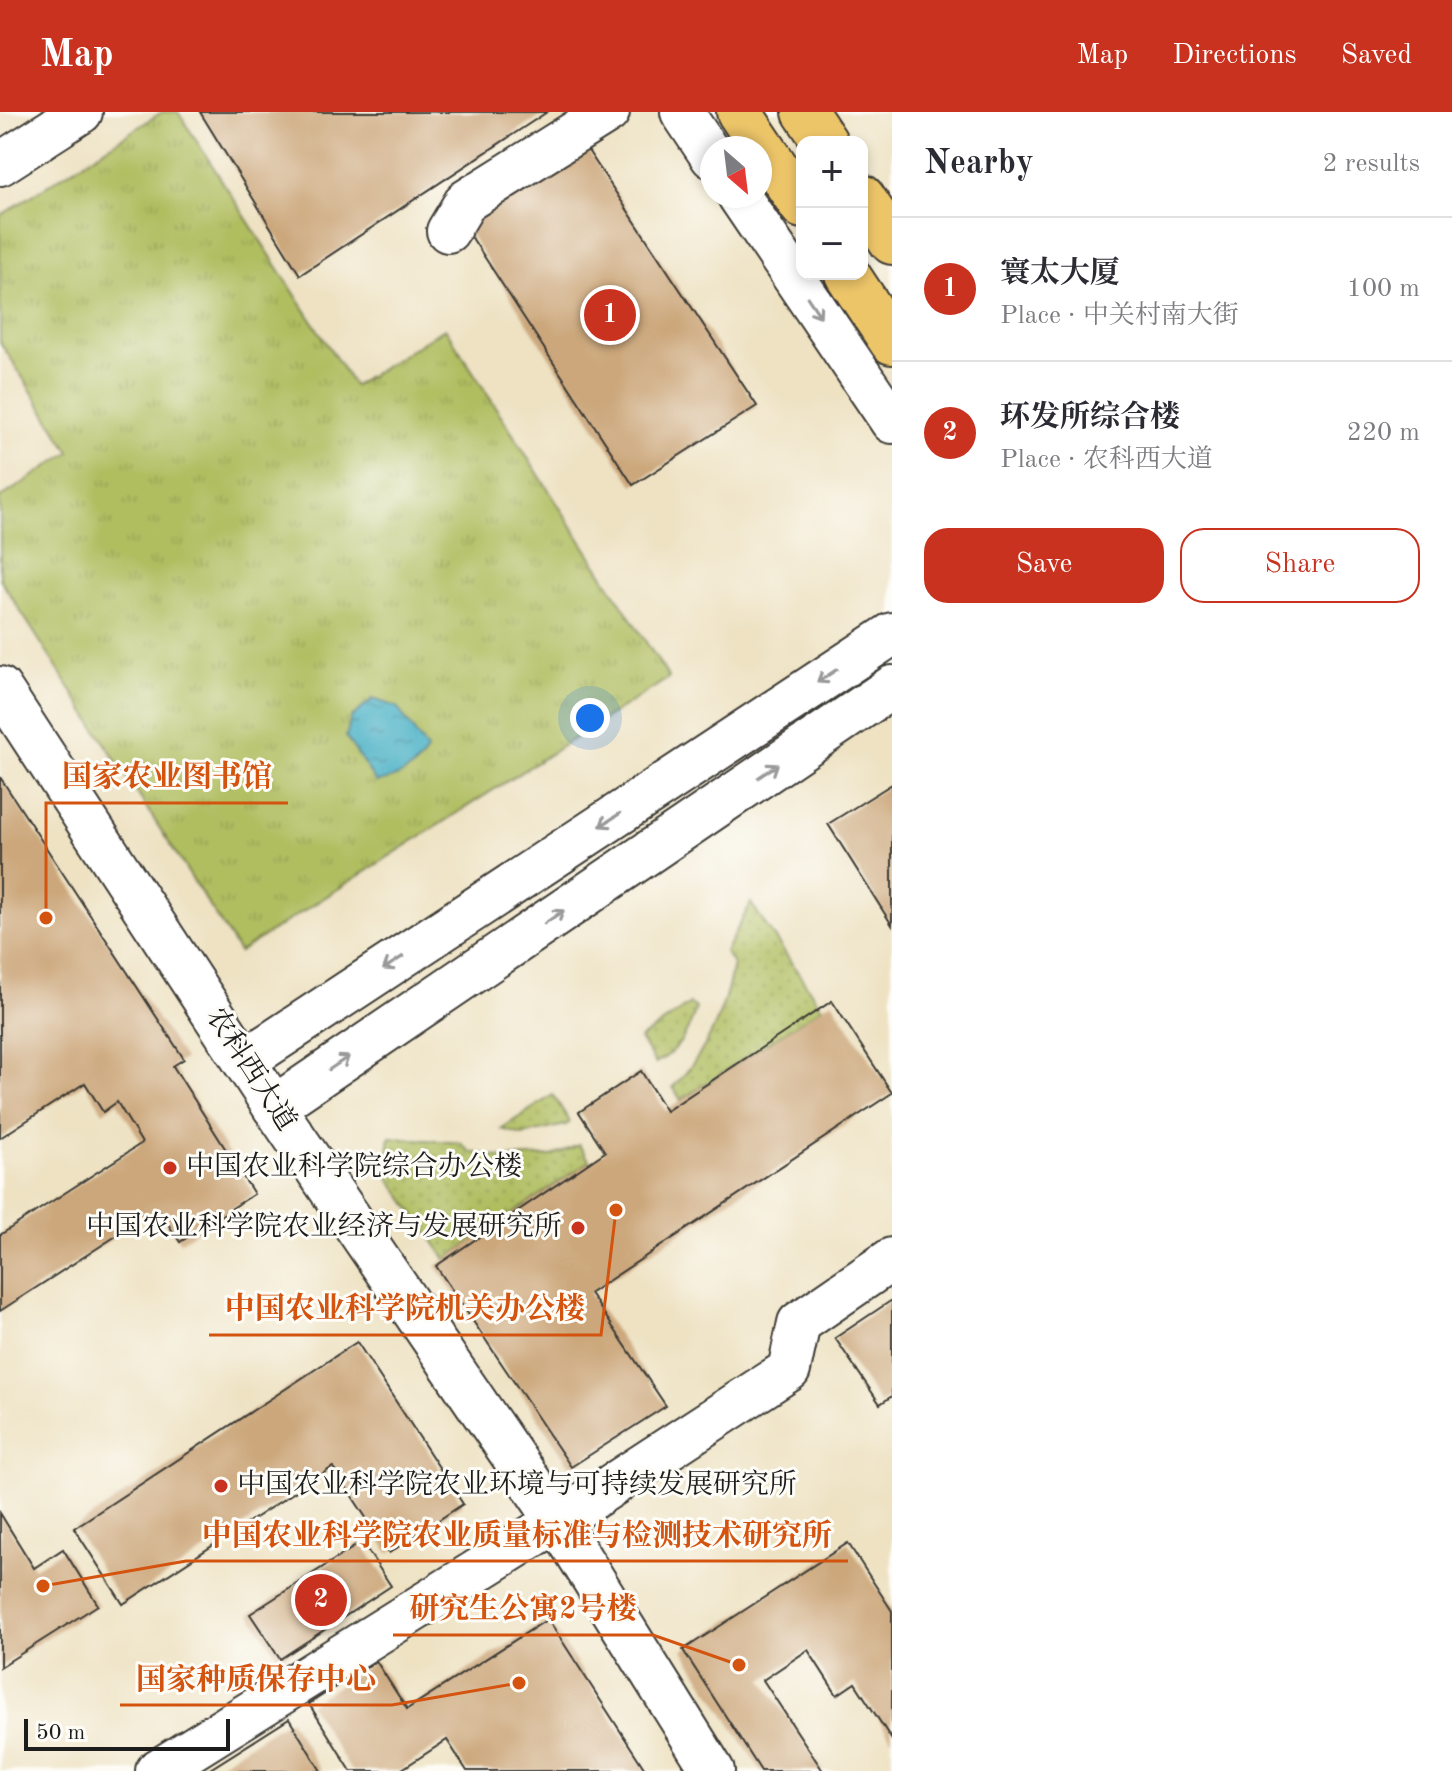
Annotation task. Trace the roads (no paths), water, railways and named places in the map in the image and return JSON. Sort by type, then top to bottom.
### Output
[{"type":"main road","points":[[739,112],[796,197]]},
{"type":"main road","points":[[805,112],[821,136]]},
{"type":"main road","points":[[868,206],[892,242]]},
{"type":"main road","points":[[851,280],[892,342]]},
{"type":"street","points":[[0,164],[81,112]]},
{"type":"street","points":[[448,231],[466,201],[608,112]]},
{"type":"street","points":[[682,112],[700,139]]},
{"type":"street","points":[[747,208],[892,422]]},
{"type":"street","points":[[244,1061],[892,634]]},
{"type":"street","points":[[274,1107],[892,687]]},
{"type":"street","name":"农科西大道","points":[[3,698],[274,1107],[557,1521],[713,1771]]},
{"type":"street","points":[[157,1771],[557,1521],[789,1370],[799,1323],[892,1259]]},
{"type":"water","points":[[373,699],[397,707],[427,750],[406,772],[376,782],[346,737],[351,718]]},
{"type":"place","name":"寰太大厦","points":[[610,315]]},
{"type":"place","name":"国家农业图书馆","points":[[46,918]]},
{"type":"place","name":"中国农业科学院综合办公楼","points":[[170,1168]]},
{"type":"place","name":"中国农业科学院机关办公楼","points":[[616,1210]]},
{"type":"place","name":"中国农业科学院农业经济与发展研究所","points":[[578,1228]]},
{"type":"place","name":"中国农业科学院农业环境与可持续发展研究所","points":[[221,1486]]},
{"type":"place","name":"中国农业科学院农业质量标准与检测技术研究所","points":[[43,1586]]},
{"type":"place","name":"环发所综合楼","points":[[321,1600]]},
{"type":"place","name":"研究生公寓2号楼","points":[[739,1665]]},
{"type":"place","name":"国家种质保存中心","points":[[519,1683]]}]
